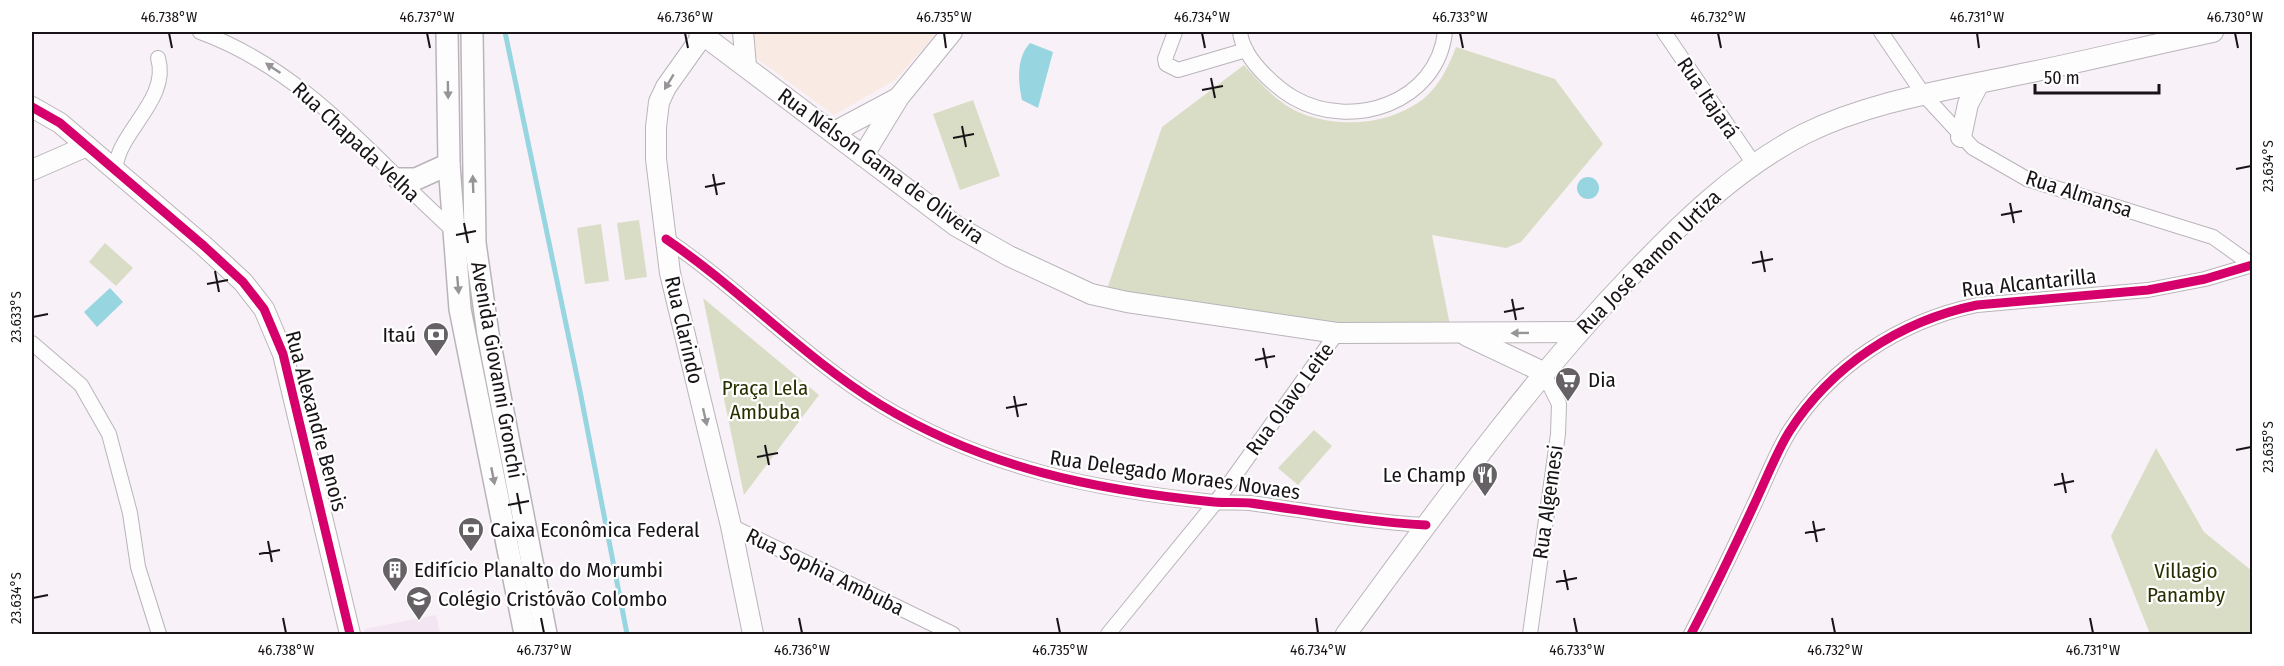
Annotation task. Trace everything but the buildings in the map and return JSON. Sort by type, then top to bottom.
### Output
[{"type":"main road","name":"Avenida Giovanni Gronchi","points":[[447,32],[449,164],[460,309],[525,634]]},
{"type":"main road","name":"Avenida Giovanni Gronchi","points":[[472,32],[475,243],[488,334],[546,634]]},
{"type":"main road","points":[[743,32],[746,66]]},
{"type":"main road","points":[[863,156],[899,98],[951,32]]},
{"type":"main road","name":"Rua José Ramon Urtiza","points":[[1346,634],[1426,525],[1544,372],[1578,332],[1664,241],[1712,196],[1754,164],[1805,134],[1858,112],[1923,95],[2213,32]]},
{"type":"main road","name":"Rua Nélson Gama de Oliveira","points":[[701,33],[956,226],[1009,256],[1091,294],[1137,304],[1337,333],[1578,332]]},
{"type":"main road","name":"Rua Clarindo","points":[[701,33],[659,102],[656,159],[670,273],[731,526],[753,634]]},
{"type":"main road","points":[[1961,137],[1968,104],[1979,83]]},
{"type":"main road","points":[[834,132],[899,98]]},
{"type":"main road","name":"Rua Alexandre Benois","points":[[32,107],[60,123],[87,146],[243,282],[264,309],[273,326],[296,403],[350,634]]},
{"type":"main road","points":[[32,170],[87,146]]},
{"type":"main road","points":[[399,179],[416,179],[449,164]]},
{"type":"main road","name":"Rua Nélson Gama de Oliveira","points":[[1462,334],[1544,372]]},
{"type":"street","name":"Rua Chapada Velha","points":[[200,32],[254,55],[309,92],[399,179],[417,200],[462,239],[475,243]]},
{"type":"street","points":[[1175,32],[1165,59],[1166,64],[1178,70],[1246,50]]},
{"type":"street","points":[[1240,32],[1246,50],[1272,82],[1293,98],[1314,106],[1335,110],[1372,109],[1399,99],[1420,86],[1435,67],[1445,32]]},
{"type":"street","name":"Rua Itajará","points":[[1664,32],[1754,164]]},
{"type":"street","name":"Rua Almansa","points":[[1881,32],[1923,95],[1961,137],[1983,154],[2027,179],[2213,237],[2252,265]]},
{"type":"street","points":[[114,170],[121,148],[158,88],[162,69],[158,58]]},
{"type":"street","name":"Rua Delegado Moraes Novaes","points":[[666,238],[697,260],[865,395],[922,429],[997,460],[1052,477],[1216,502],[1247,503],[1379,523],[1426,525]]},
{"type":"street","name":"Rua Alcantarilla","points":[[1691,634],[1788,433],[1828,382],[1860,355],[1898,333],[1951,310],[1988,304],[2148,290],[2205,279],[2252,265]]},
{"type":"street","name":"Rua Olavo Leite","points":[[1108,634],[1216,502],[1337,333]]},
{"type":"street","points":[[32,343],[81,385],[109,435],[130,513],[138,567],[159,634]]},
{"type":"street","name":"Rua Algemesi","points":[[1530,634],[1558,434],[1559,405],[1544,372]]},
{"type":"street","name":"Rua Sophia Ambuba","points":[[731,526],[952,634]]},
{"type":"shaded area","points":[[753,32],[938,32],[895,80],[834,115],[752,55]]},
{"type":"shaded area","name":"Colégio Cristóvão Colombo","points":[[436,615],[440,634],[365,634],[364,629]]},
{"type":"green space","points":[[1456,47],[1555,79],[1603,144],[1521,242],[1506,248],[1432,235],[1451,330],[1357,328],[1106,292],[1162,127],[1244,65],[1271,93],[1294,110],[1333,121],[1364,122],[1394,115],[1422,100],[1442,76]]},
{"type":"green space","points":[[973,100],[1000,176],[960,190],[933,114]]},
{"type":"green space","points":[[639,220],[647,277],[625,280],[617,223]]},
{"type":"green space","points":[[601,224],[609,281],[585,284],[577,228]]},
{"type":"green space","points":[[105,243],[133,268],[116,286],[89,262]]},
{"type":"green space","name":"Praça Lela Ambuba","points":[[703,298],[819,395],[744,495]]},
{"type":"green space","points":[[1314,430],[1332,446],[1298,485],[1278,468]]},
{"type":"green space","name":"Villagio Panamby","points":[[2156,448],[2204,532],[2252,571],[2252,634],[2150,634],[2111,536]]},
{"type":"water","points":[[1030,43],[1053,52],[1038,108],[1022,100],[1020,86],[1020,63]]},
{"type":"water","points":[[1588,177],[1596,180],[1599,188],[1596,196],[1588,199],[1580,196],[1577,188],[1580,180]]},
{"type":"water","points":[[110,288],[123,302],[97,327],[84,312]]},
{"type":"waterway","points":[[505,32],[580,391],[627,634]]},
{"type":"cycle path","points":[[32,107],[60,123],[204,246],[243,282],[264,309],[283,354],[350,634]]},
{"type":"cycle path","points":[[666,239],[853,386],[920,427],[960,445],[1042,473],[1126,491],[1214,502],[1250,503],[1360,519],[1426,525]]},
{"type":"cycle path","points":[[1691,634],[1789,432],[1825,387],[1870,350],[1921,322],[1977,305],[2148,290],[2205,279],[2252,265]]},
{"type":"place","name":"Itaú","points":[[436,358]]},
{"type":"place","name":"Dia","points":[[1568,403]]},
{"type":"place","name":"Le Champ","points":[[1485,498]]},
{"type":"place","name":"Caixa Econômica Federal","points":[[471,553]]},
{"type":"place","name":"Edifício Planalto do Morumbi","points":[[395,593]]},
{"type":"place","name":"Colégio Cristóvão Colombo","points":[[419,622]]}]
